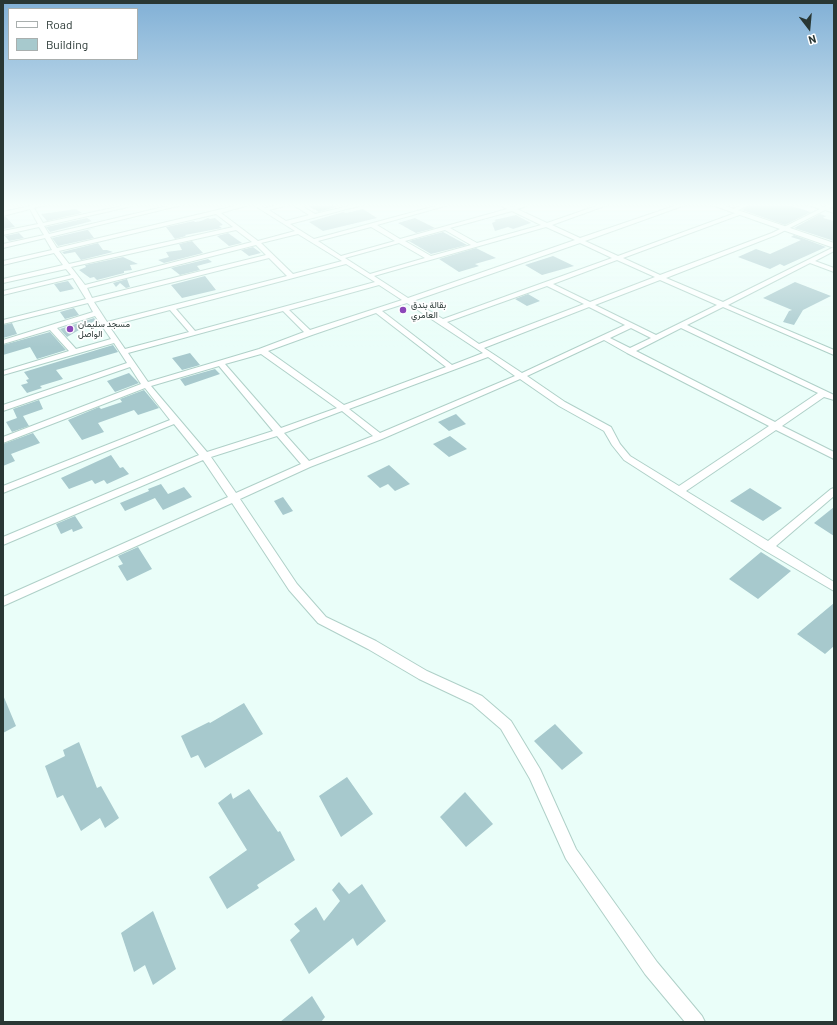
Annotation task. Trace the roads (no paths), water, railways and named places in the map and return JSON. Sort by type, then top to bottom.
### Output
[{"type":"street","points":[[3,263],[48,252]]},
{"type":"street","points":[[56,252],[83,287],[97,313],[146,385],[205,456],[293,587],[322,620],[372,645],[423,675],[478,700],[506,725],[535,774],[572,854],[651,968],[696,1022]]},
{"type":"street","points":[[3,282],[134,252]]},
{"type":"street","points":[[3,342],[55,309],[90,300],[230,252]]},
{"type":"street","points":[[267,252],[292,277]]},
{"type":"street","points":[[331,252],[409,300],[562,404],[608,429],[616,445],[627,458],[834,587]]},
{"type":"street","points":[[340,258],[362,252]]},
{"type":"street","points":[[418,252],[429,258]]},
{"type":"street","points":[[369,276],[451,252]]},
{"type":"street","points":[[3,440],[146,385],[262,351],[309,333],[550,252]]},
{"type":"street","points":[[605,252],[722,305],[834,353]]},
{"type":"street","points":[[442,322],[634,252]]},
{"type":"street","points":[[479,347],[726,252]]},
{"type":"street","points":[[630,351],[655,337],[830,252]]},
{"type":"street","points":[[83,287],[151,278],[271,256]]},
{"type":"street","points":[[810,261],[834,270]]},
{"type":"street","points":[[105,325],[347,262]]},
{"type":"street","points":[[3,293],[75,276]]},
{"type":"street","points":[[124,352],[380,283]]},
{"type":"street","points":[[546,283],[655,337]]},
{"type":"street","points":[[172,308],[193,333]]},
{"type":"street","points":[[283,308],[309,333]]},
{"type":"street","points":[[55,309],[63,322]]},
{"type":"street","points":[[378,311],[452,368]]},
{"type":"street","points":[[3,322],[52,327],[63,322],[97,313]]},
{"type":"street","points":[[3,602],[235,499],[307,465],[521,376],[631,325]]},
{"type":"street","points":[[680,325],[834,398]]},
{"type":"street","points":[[52,327],[73,351]]},
{"type":"street","points":[[603,337],[834,456]]},
{"type":"street","points":[[3,373],[73,351],[115,340]]},
{"type":"street","points":[[262,351],[343,408],[379,436]]},
{"type":"street","points":[[3,541],[205,456],[279,432],[488,354]]},
{"type":"street","points":[[220,363],[307,465]]},
{"type":"street","points":[[3,408],[132,364]]},
{"type":"street","points":[[679,491],[824,393]]},
{"type":"street","points":[[3,490],[175,421]]},
{"type":"street","points":[[768,547],[834,491]]},
{"type":"place","name":"بقالة بندق العامري","points":[[403,310]]},
{"type":"place","name":"مسجد سليمان الواصل","points":[[70,329]]}]
